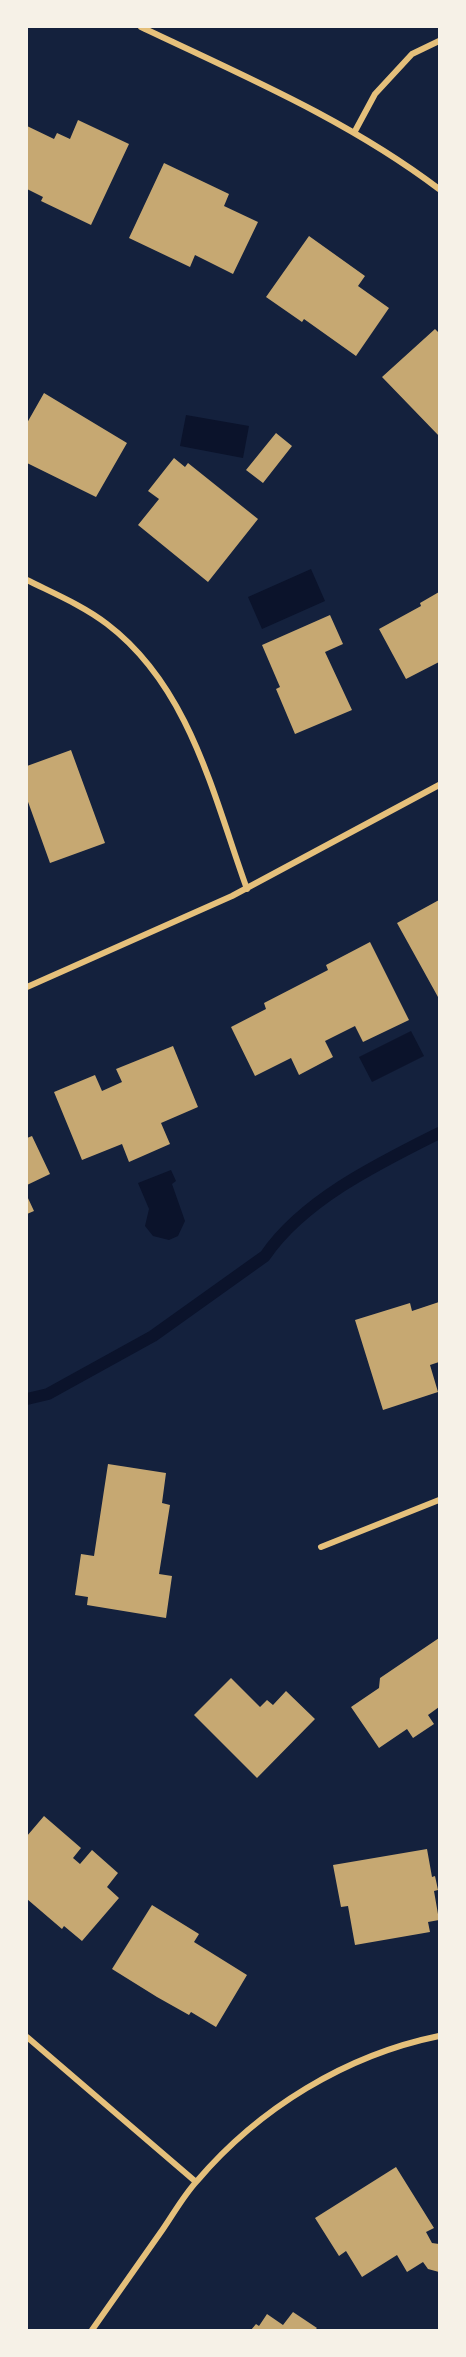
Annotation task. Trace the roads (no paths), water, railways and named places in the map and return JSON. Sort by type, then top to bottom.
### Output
[{"type":"street","points":[[141,27],[312,108],[399,159],[439,189]]},
{"type":"street","points":[[354,133],[375,94],[412,54],[439,41]]},
{"type":"street","points":[[27,580],[106,623],[146,660],[177,703],[198,752],[247,889]]},
{"type":"street","points":[[27,987],[247,889],[439,785]]},
{"type":"street","points":[[321,1547],[439,1500]]},
{"type":"street","points":[[92,2330],[196,2182],[226,2149],[296,2093],[334,2071],[416,2040],[439,2036]]},
{"type":"street","points":[[27,2037],[196,2182]]},
{"type":"water","points":[[186,415],[249,426],[243,458],[180,446]]},
{"type":"water","points":[[311,569],[325,601],[262,629],[248,597]]},
{"type":"water","points":[[411,1031],[424,1056],[372,1082],[359,1057]]},
{"type":"water","points":[[171,1170],[176,1181],[172,1184],[185,1221],[178,1236],[169,1240],[153,1236],[145,1226],[149,1209],[138,1183]]},
{"type":"waterway","points":[[27,1399],[48,1394],[153,1336],[265,1256],[281,1236],[321,1200],[368,1170],[439,1133]]}]
